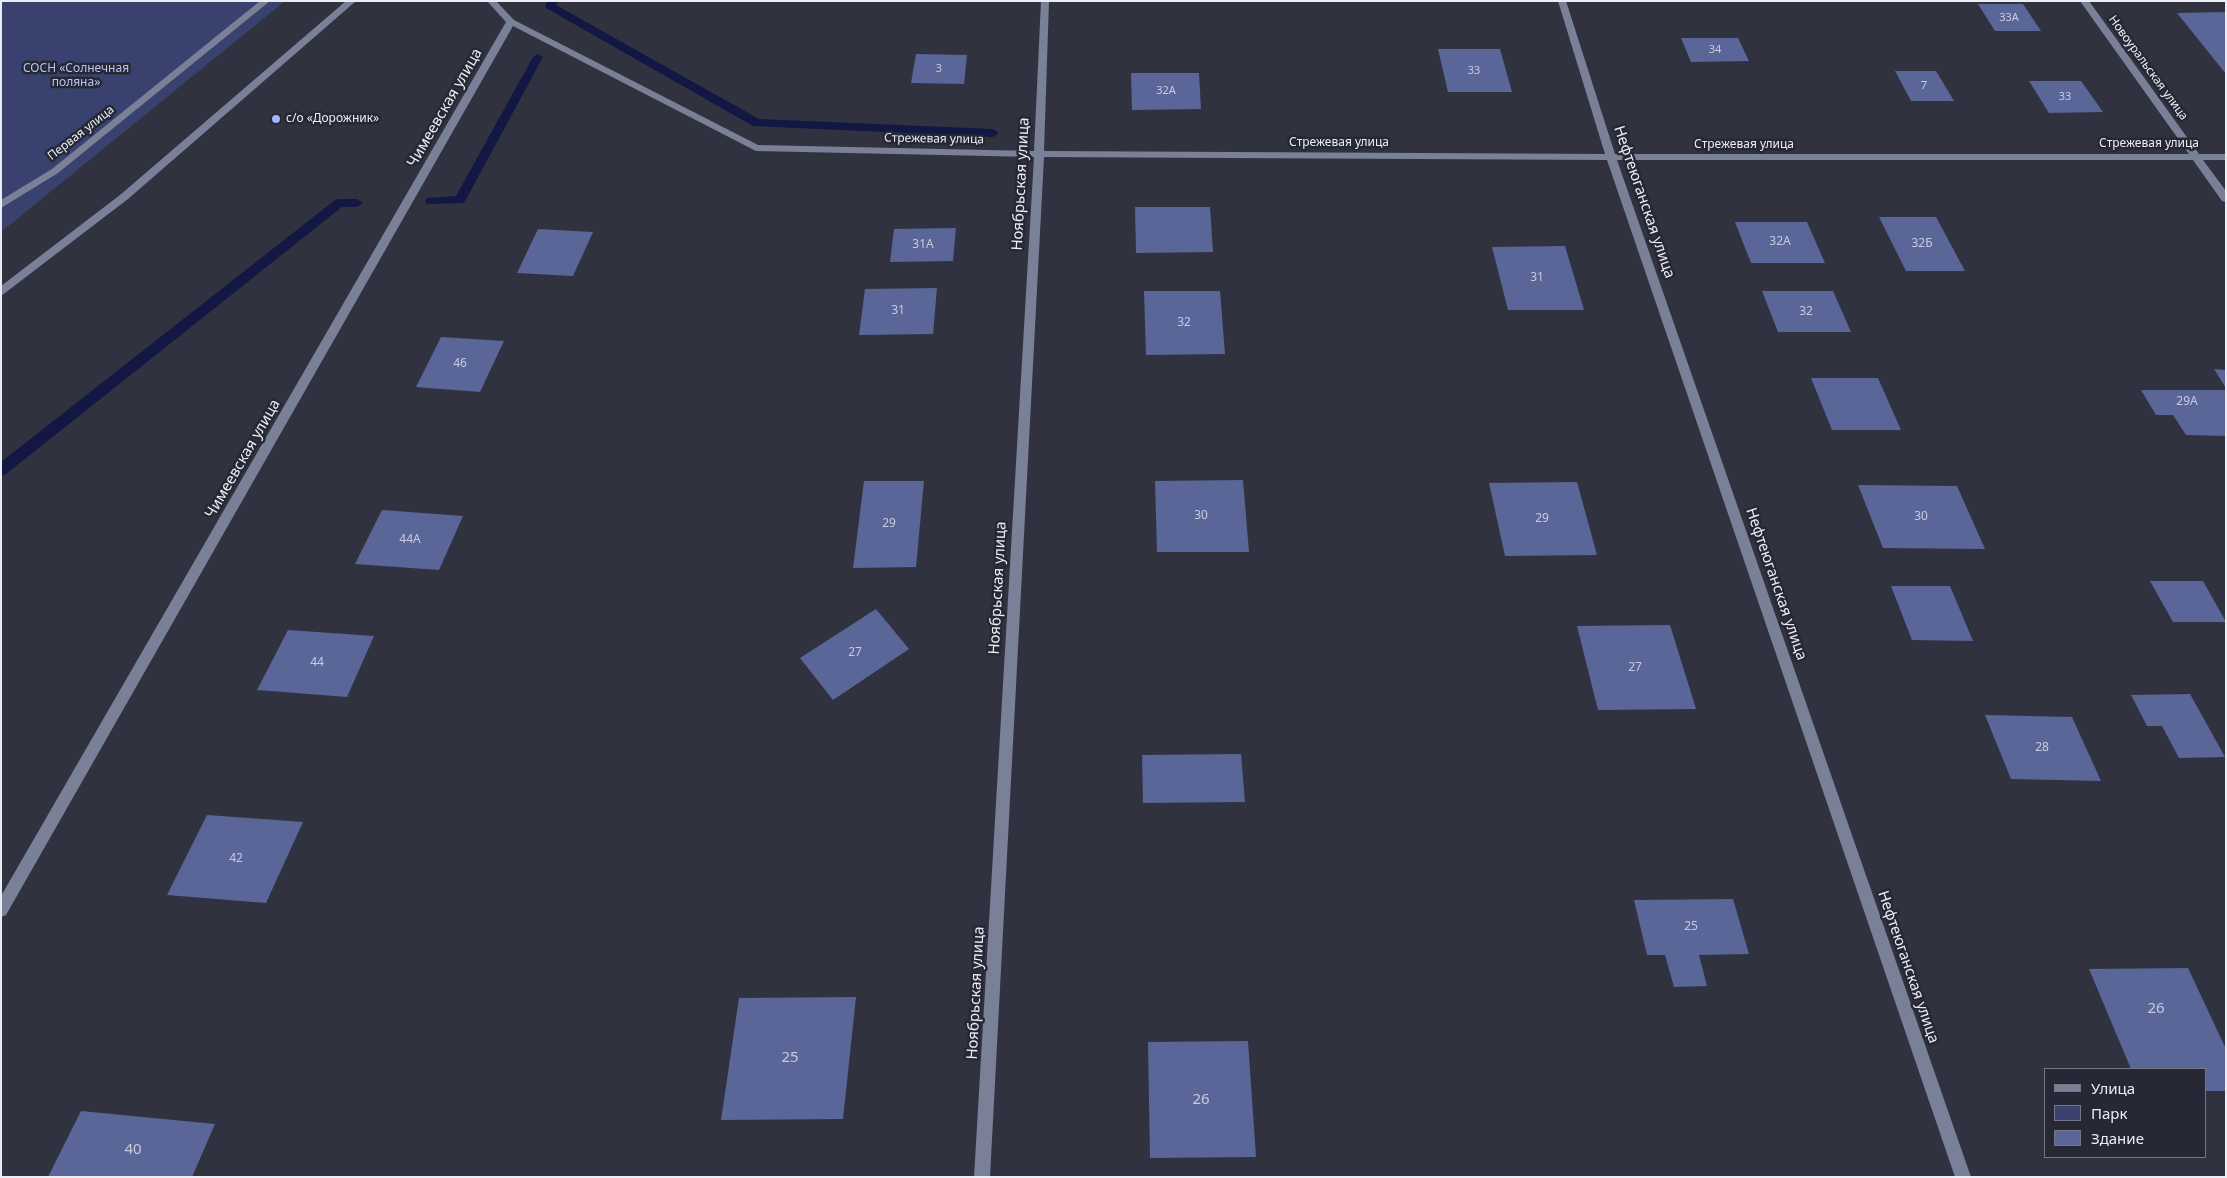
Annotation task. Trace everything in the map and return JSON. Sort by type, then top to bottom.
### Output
[{"type":"street","name":"Первая улица","points":[[1,205],[55,171],[266,1]]},
{"type":"street","points":[[1,292],[124,197],[352,1]]},
{"type":"street","name":"Стрежевая улица","points":[[491,1],[511,22],[756,148],[1039,154],[1611,157],[2226,157]]},
{"type":"street","name":"Ноябрьская улица","points":[[982,1177],[1039,154],[1045,1]]},
{"type":"street","name":"Нефтеюганская улица","points":[[1562,1],[1611,157],[1963,1177]]},
{"type":"street","name":"Новоуральская улица","points":[[2084,1],[2226,198]]},
{"type":"street","name":"Чимеевская улица","points":[[1,910],[511,22]]},
{"type":"green space","name":"СОСН «Солнечная поляна»","points":[[1,1],[285,1],[1,232]]},
{"type":"building","points":[[1978,4],[2023,4],[2041,31],[1995,31]]},
{"type":"building","points":[[2226,12],[2226,74],[2177,13]]},
{"type":"building","points":[[1681,38],[1738,38],[1749,61],[1691,62]]},
{"type":"building","points":[[1438,49],[1500,49],[1512,92],[1448,92]]},
{"type":"building","points":[[916,54],[967,55],[964,84],[911,83]]},
{"type":"building","points":[[1895,71],[1936,71],[1954,101],[1911,101]]},
{"type":"building","points":[[1131,73],[1199,73],[1201,109],[1132,110]]},
{"type":"building","points":[[2029,81],[2081,81],[2103,112],[2049,113]]},
{"type":"building","points":[[1135,207],[1210,207],[1213,252],[1136,253]]},
{"type":"building","points":[[1879,217],[1936,217],[1965,271],[1906,271]]},
{"type":"building","points":[[1735,222],[1807,222],[1825,263],[1751,263]]},
{"type":"building","points":[[956,228],[953,261],[890,262],[894,229]]},
{"type":"building","points":[[538,229],[593,232],[573,276],[517,273]]},
{"type":"building","points":[[1565,246],[1584,310],[1508,310],[1492,247]]},
{"type":"building","points":[[937,288],[933,334],[859,335],[865,289]]},
{"type":"building","points":[[1144,291],[1220,291],[1225,354],[1146,355]]},
{"type":"building","points":[[1762,291],[1833,291],[1851,332],[1778,332]]},
{"type":"building","points":[[441,337],[504,341],[480,392],[416,387]]},
{"type":"building","points":[[2214,369],[2226,370],[2226,388]]},
{"type":"building","points":[[1811,378],[1878,378],[1901,430],[1832,430]]},
{"type":"building","points":[[2141,390],[2226,390],[2226,436],[2186,435],[2173,415],[2156,415]]},
{"type":"building","points":[[1243,480],[1249,552],[1157,552],[1155,481]]},
{"type":"building","points":[[864,481],[924,481],[916,567],[853,568]]},
{"type":"building","points":[[1577,482],[1597,555],[1505,556],[1489,483]]},
{"type":"building","points":[[1858,485],[1957,486],[1985,549],[1883,548]]},
{"type":"building","points":[[382,510],[463,516],[439,570],[355,564]]},
{"type":"building","points":[[2150,581],[2203,581],[2226,622],[2173,622]]},
{"type":"building","points":[[1891,586],[1950,586],[1973,641],[1912,640]]},
{"type":"building","points":[[876,609],[909,649],[833,700],[800,658]]},
{"type":"building","points":[[1670,625],[1696,709],[1598,710],[1577,626]]},
{"type":"building","points":[[288,630],[374,636],[347,697],[257,690]]},
{"type":"building","points":[[2190,694],[2225,757],[2179,758],[2162,726],[2147,726],[2131,695]]},
{"type":"building","points":[[1985,715],[2072,717],[2101,781],[2011,779]]},
{"type":"building","points":[[1241,754],[1245,802],[1143,803],[1142,755]]},
{"type":"building","points":[[207,815],[303,822],[266,903],[167,895]]},
{"type":"building","points":[[1733,899],[1749,954],[1699,955],[1707,986],[1674,987],[1665,955],[1647,955],[1634,900]]},
{"type":"building","points":[[2188,968],[2226,1049],[2226,1091],[2207,1091],[2207,1068],[2131,1068],[2089,969]]},
{"type":"building","points":[[856,997],[843,1119],[721,1120],[739,998]]},
{"type":"building","points":[[1248,1041],[1256,1157],[1150,1158],[1148,1042]]},
{"type":"building","points":[[81,1111],[215,1124],[192,1177],[48,1177]]},
{"type":"waterway","points":[[553,1],[550,6],[757,123],[993,133]]},
{"type":"waterway","points":[[431,201],[460,200],[538,57]]},
{"type":"waterway","points":[[1,470],[339,203],[357,203]]},
{"type":"place","name":"с/о «Дорожник»","points":[[276,119]]}]
